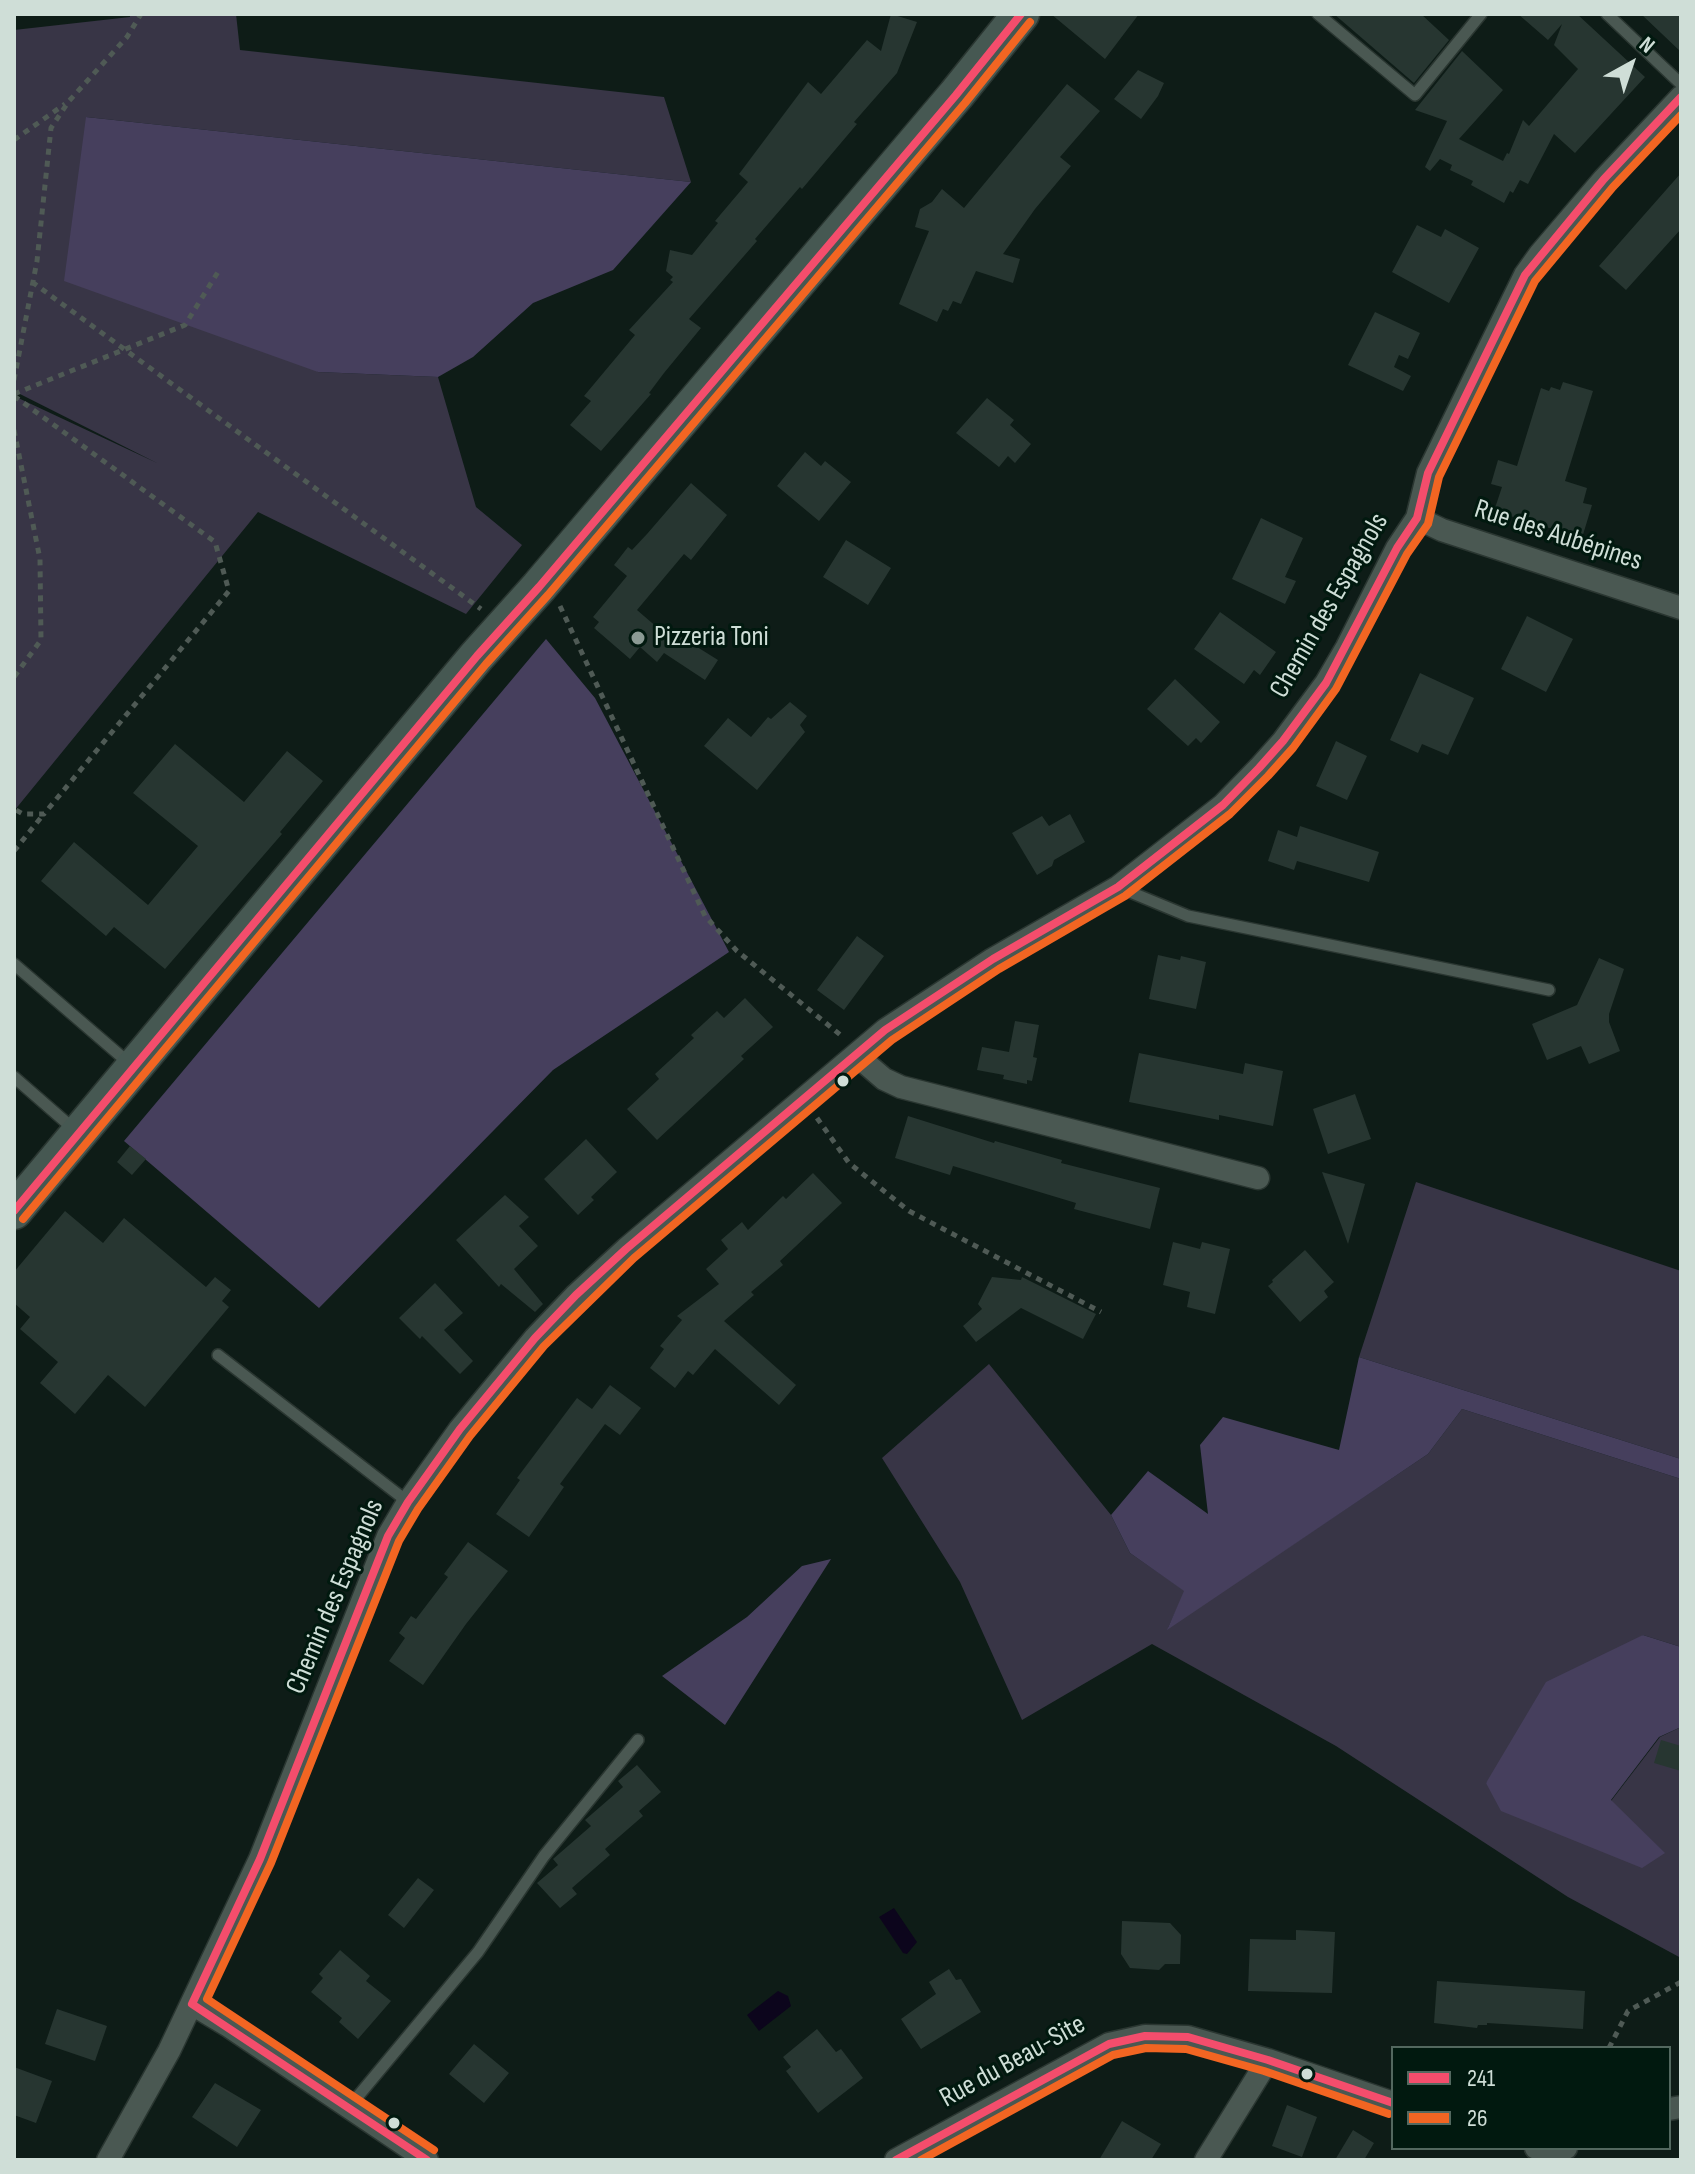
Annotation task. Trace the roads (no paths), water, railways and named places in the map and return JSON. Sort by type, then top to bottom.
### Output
[{"type":"main road","points":[[14,1211],[504,625],[956,95],[1021,14]]},
{"type":"street","name":"Chemin des Espagnols","points":[[108,2160],[169,2051],[260,1859],[388,1536],[460,1429],[535,1338],[576,1295],[885,1030],[948,988],[1118,887],[1223,805],[1283,741],[1326,683],[1397,548],[1417,518],[1428,473],[1525,275],[1595,189],[1681,97]]},
{"type":"street","name":"Rue des Aubépines","points":[[1417,518],[1442,530],[1681,608]]},
{"type":"street","points":[[856,1055],[884,1079],[901,1087],[1258,1178]]},
{"type":"street","points":[[192,2004],[427,2160]]},
{"type":"street","name":"Rue du Beau-Site","points":[[896,2160],[1109,2044],[1145,2036],[1188,2037],[1268,2060],[1391,2102]]},
{"type":"street","points":[[1206,2160],[1268,2060]]},
{"type":"lane","points":[[1318,14],[1415,95],[1481,14]]},
{"type":"lane","points":[[1607,14],[1681,84]]},
{"type":"lane","points":[[1118,887],[1188,916],[1549,990]]},
{"type":"lane","points":[[14,964],[134,1067]]},
{"type":"lane","points":[[14,1077],[79,1134]]},
{"type":"lane","points":[[218,1355],[408,1502]]},
{"type":"lane","points":[[349,2107],[478,1952],[544,1856],[638,1740]]},
{"type":"place","name":"Pizzeria Toni","points":[[638,638]]}]
